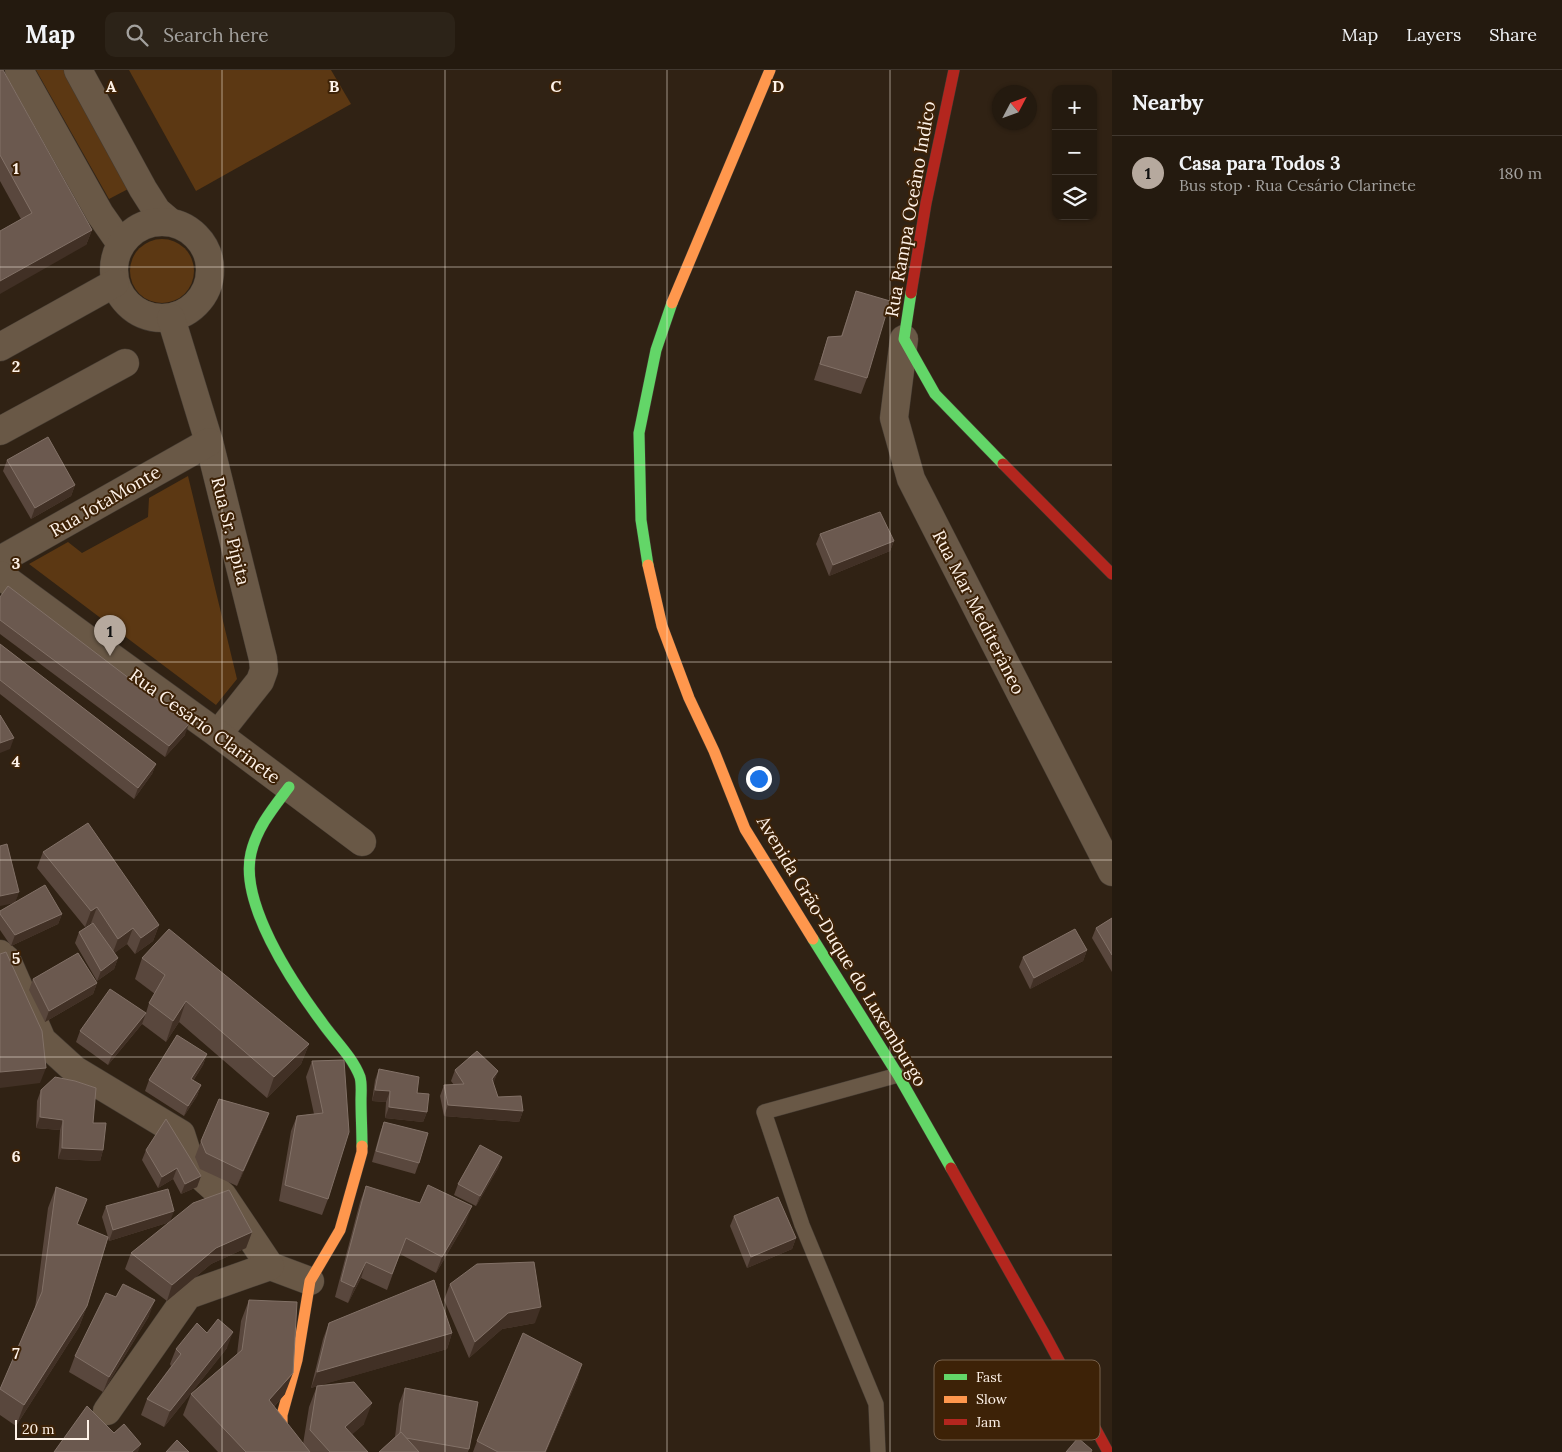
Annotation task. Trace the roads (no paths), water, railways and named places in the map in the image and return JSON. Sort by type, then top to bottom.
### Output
[{"type":"main road","name":"Avenida Grão-Duque do Luxemburgo","points":[[770,70],[676,290],[656,350],[646,390],[639,433],[641,520],[650,575],[662,626],[689,698],[714,750],[746,829],[898,1075],[1059,1360]]},
{"type":"main road","name":"Rua Rampa Oceâno Indico","points":[[954,70],[926,204],[904,339],[935,394],[1112,574]]},
{"type":"main road","points":[[289,787],[257,834],[251,851],[250,884],[263,924],[292,979],[355,1066],[361,1080],[362,1152],[340,1230],[310,1281],[298,1360],[282,1415],[282,1431],[287,1446],[293,1452]]},
{"type":"main road","name":"Avenida Grão-Duque do Luxemburgo","points":[[1100,1437],[1108,1452]]},
{"type":"street","points":[[18,70],[100,214],[121,244]]},
{"type":"street","points":[[78,70],[157,211],[170,222],[185,228],[197,238],[206,251],[210,266],[209,282],[203,296],[189,310],[171,318],[157,318],[143,315],[130,307],[121,296],[115,283],[113,270],[115,256],[121,244],[130,233],[142,226],[156,222],[170,222]]},
{"type":"street","points":[[0,347],[115,283]]},
{"type":"street","name":"Rua Sr. Pipita","points":[[171,318],[209,442],[264,670],[260,681],[218,734]]},
{"type":"street","name":"Rua Mar Mediterâneo","points":[[904,339],[894,418],[911,479],[1112,872]]},
{"type":"street","points":[[0,431],[125,363]]},
{"type":"street","name":"Rua JotaMonte","points":[[0,560],[209,442]]},
{"type":"street","name":"Rua Cesário Clarinete","points":[[0,575],[362,842]]},
{"type":"street","points":[[0,954],[7,960],[42,1040],[75,1070],[181,1134],[192,1168],[223,1196],[270,1266],[310,1281]]},
{"type":"street","points":[[107,1411],[188,1295],[270,1266]]},
{"type":"lane","points":[[878,1452],[876,1404],[802,1225],[764,1112],[898,1075]]},
{"type":"place","name":"Casa para Todos 3","points":[[110,656]]}]
